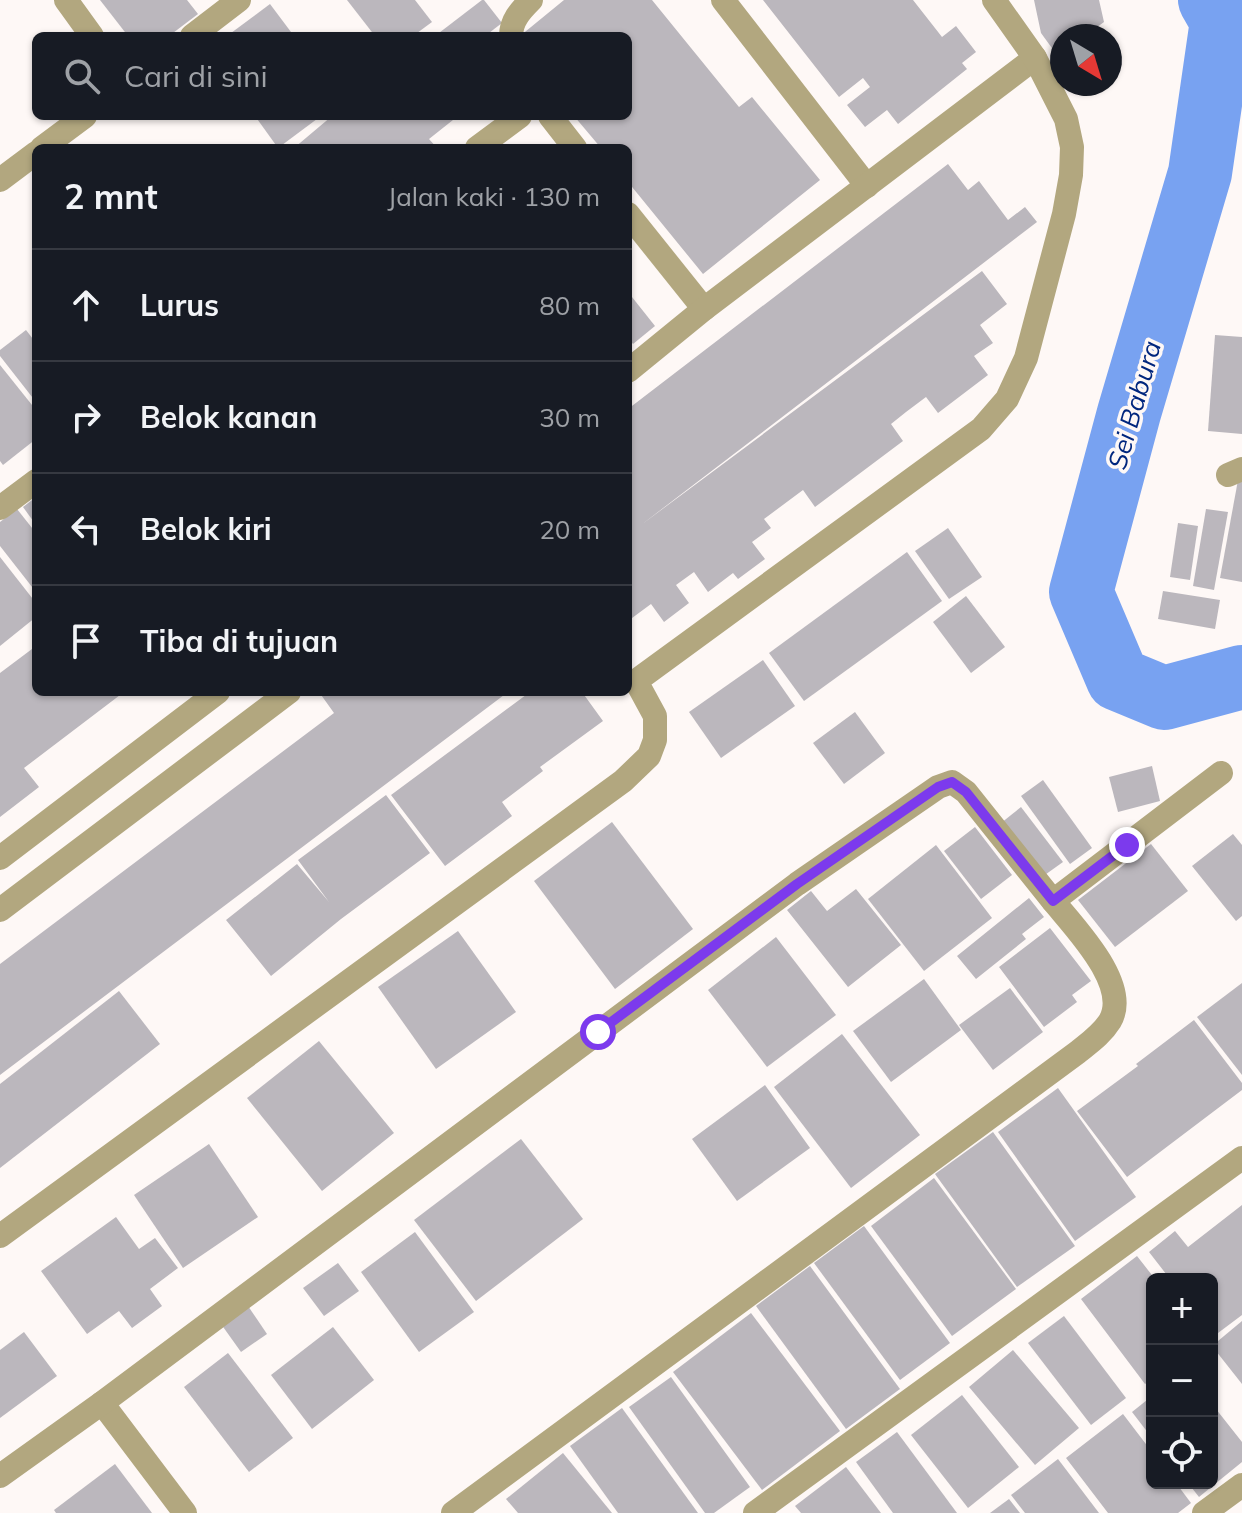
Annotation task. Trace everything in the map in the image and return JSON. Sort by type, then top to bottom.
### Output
[{"type":"street","points":[[66,0],[89,32]]},
{"type":"street","points":[[197,32],[239,0]]},
{"type":"street","points":[[511,32],[511,25],[531,0]]},
{"type":"street","points":[[723,0],[867,186]]},
{"type":"street","points":[[0,1236],[623,781],[649,756],[655,740],[655,716],[632,676],[981,429],[1007,399],[1026,358],[1064,214],[1072,147],[1066,119],[1035,58],[994,0]]},
{"type":"street","points":[[632,368],[704,309],[1035,58]]},
{"type":"street","points":[[47,144],[80,120]]},
{"type":"street","points":[[482,144],[515,120]]},
{"type":"street","points":[[553,120],[572,144]]},
{"type":"street","points":[[0,180],[32,156]]},
{"type":"street","points":[[632,219],[704,309]]},
{"type":"street","points":[[0,508],[32,484]]},
{"type":"street","points":[[0,858],[213,696]]},
{"type":"street","points":[[0,910],[284,696]]},
{"type":"street","points":[[1053,901],[1221,773]]},
{"type":"street","points":[[0,1476],[797,884],[938,787],[952,782],[966,792],[1106,971],[1114,989],[1115,1005],[1111,1020],[1065,1062],[453,1513]]},
{"type":"street","points":[[766,1510],[1242,1158]]},
{"type":"street","points":[[102,1403],[185,1513]]},
{"type":"street","points":[[1204,1513],[1242,1485]]},
{"type":"building","points":[[100,0],[187,0],[198,14],[174,32],[125,32]]},
{"type":"building","points":[[347,0],[415,0],[432,22],[418,32],[372,32]]},
{"type":"building","points":[[482,0],[502,23],[490,32],[440,32]]},
{"type":"building","points":[[564,0],[652,0],[739,107],[752,97],[820,180],[703,274],[632,187],[632,144],[598,144],[577,120],[632,120],[632,32],[525,32]]},
{"type":"building","points":[[763,0],[913,0],[942,37],[956,26],[976,52],[962,63],[967,69],[898,124],[887,110],[865,127],[847,105],[870,87],[863,78],[839,97]]},
{"type":"building","points":[[1034,0],[1099,0],[1104,22],[1101,24],[1050,24],[1050,45],[1041,33]]},
{"type":"building","points":[[270,4],[291,32],[232,32]]},
{"type":"building","points":[[258,120],[316,120],[283,144],[275,144]]},
{"type":"building","points":[[327,120],[453,120],[429,139],[433,144],[299,144]]},
{"type":"building","points":[[948,164],[968,190],[979,181],[1008,220],[1025,207],[1037,222],[641,525],[982,271],[1007,304],[980,325],[993,343],[974,356],[988,375],[938,413],[926,397],[906,412],[891,424],[903,441],[815,507],[803,490],[764,519],[771,528],[752,542],[765,559],[738,579],[733,573],[708,592],[694,572],[676,585],[689,603],[664,622],[651,604],[632,618],[632,406]]},
{"type":"building","points":[[632,297],[655,326],[632,343]]},
{"type":"building","points":[[26,330],[32,338],[32,397],[0,356],[0,350]]},
{"type":"building","points":[[1215,335],[1242,337],[1242,434],[1208,431]]},
{"type":"building","points":[[0,365],[32,405],[32,442],[3,465],[0,461]]},
{"type":"building","points":[[1238,480],[1242,481],[1242,582],[1220,578]]},
{"type":"building","points":[[32,500],[32,519],[23,507]]},
{"type":"building","points":[[17,509],[32,528],[32,587],[0,546],[0,522]]},
{"type":"building","points":[[1206,509],[1228,512],[1214,590],[1193,586]]},
{"type":"building","points":[[1178,523],[1198,526],[1190,580],[1170,577]]},
{"type":"building","points":[[948,528],[982,577],[949,599],[915,551]]},
{"type":"building","points":[[907,552],[942,601],[804,701],[769,653]]},
{"type":"building","points":[[0,557],[32,598],[32,620],[0,646]]},
{"type":"building","points":[[1163,591],[1220,600],[1215,629],[1158,619]]},
{"type":"building","points":[[966,596],[1005,647],[971,673],[933,622]]},
{"type":"building","points":[[32,649],[32,696],[119,696],[24,768],[39,787],[0,817],[0,673]]},
{"type":"building","points":[[763,660],[795,706],[721,758],[689,712]]},
{"type":"building","points":[[322,696],[503,696],[0,1075],[0,964],[334,713]]},
{"type":"building","points":[[525,696],[585,696],[603,721],[540,767],[543,771],[502,802],[512,816],[445,866],[391,795]]},
{"type":"building","points":[[855,712],[885,753],[844,784],[813,743]]},
{"type":"building","points":[[1152,766],[1160,801],[1118,812],[1109,777]]},
{"type":"building","points":[[1043,780],[1092,848],[1070,864],[1021,796]]},
{"type":"building","points":[[386,795],[430,853],[271,976],[226,920],[297,864],[329,902],[298,860]]},
{"type":"building","points":[[1021,807],[1063,862],[1042,877],[1001,823]]},
{"type":"building","points":[[612,822],[693,929],[615,989],[534,881]]},
{"type":"building","points":[[975,827],[1012,875],[981,899],[944,851]]},
{"type":"building","points":[[1233,834],[1242,845],[1242,916],[1236,921],[1192,866]]},
{"type":"building","points":[[1151,844],[1188,891],[1115,947],[1078,900]]},
{"type":"building","points":[[936,845],[992,918],[924,971],[868,899]]},
{"type":"building","points":[[856,889],[901,945],[848,987],[787,910],[811,891],[827,911]]},
{"type":"building","points":[[1029,898],[1044,917],[1022,934],[1026,939],[976,979],[957,956]]},
{"type":"building","points":[[1050,928],[1091,981],[1072,995],[1077,1002],[1044,1027],[999,967]]},
{"type":"building","points":[[458,931],[516,1012],[436,1069],[378,987]]},
{"type":"building","points":[[776,937],[836,1015],[767,1067],[708,990]]},
{"type":"building","points":[[924,979],[961,1030],[891,1082],[853,1031]]},
{"type":"building","points":[[1242,983],[1242,1075],[1197,1017]]},
{"type":"building","points":[[1010,988],[1043,1032],[993,1070],[959,1025]]},
{"type":"building","points":[[119,991],[160,1044],[0,1168],[0,1084]]},
{"type":"building","points":[[1194,1020],[1242,1083],[1242,1090],[1127,1177],[1077,1111]]},
{"type":"building","points":[[842,1034],[920,1135],[851,1188],[774,1087]]},
{"type":"building","points":[[319,1041],[394,1133],[322,1191],[247,1098]]},
{"type":"building","points":[[765,1085],[810,1148],[737,1201],[692,1139]]},
{"type":"building","points":[[1058,1088],[1136,1197],[1075,1241],[998,1132]]},
{"type":"building","points":[[993,1132],[1075,1246],[1017,1287],[935,1174]]},
{"type":"building","points":[[521,1139],[583,1219],[476,1301],[414,1220]]},
{"type":"building","points":[[209,1144],[258,1217],[183,1268],[134,1195]]},
{"type":"building","points":[[934,1178],[1016,1289],[952,1336],[871,1226]]},
{"type":"building","points":[[1242,1205],[1242,1315],[1218,1333],[1218,1273],[1165,1273],[1149,1252],[1175,1231],[1188,1247]]},
{"type":"building","points":[[116,1217],[139,1249],[155,1238],[178,1268],[150,1289],[162,1306],[132,1328],[119,1311],[87,1334],[41,1271]]},
{"type":"building","points":[[864,1226],[950,1343],[900,1380],[814,1263]]},
{"type":"building","points":[[415,1232],[474,1312],[419,1352],[361,1272]]},
{"type":"building","points":[[1137,1256],[1150,1273],[1146,1273],[1146,1383],[1145,1384],[1081,1299]]},
{"type":"building","points":[[338,1263],[359,1291],[324,1316],[303,1288]]},
{"type":"building","points":[[810,1266],[900,1389],[846,1429],[756,1306]]},
{"type":"building","points":[[248,1306],[267,1334],[241,1352],[221,1324]]},
{"type":"building","points":[[751,1313],[840,1431],[762,1490],[673,1372]]},
{"type":"building","points":[[1064,1316],[1126,1398],[1091,1425],[1028,1343]]},
{"type":"building","points":[[1242,1321],[1242,1384],[1218,1354],[1218,1341]]},
{"type":"building","points":[[333,1327],[374,1380],[312,1429],[271,1375]]},
{"type":"building","points":[[24,1332],[57,1376],[0,1418],[0,1350]]},
{"type":"building","points":[[1013,1350],[1079,1428],[1035,1465],[969,1387]]},
{"type":"building","points":[[228,1353],[293,1438],[249,1472],[184,1387]]},
{"type":"building","points":[[671,1377],[750,1487],[714,1513],[705,1513],[629,1407]]},
{"type":"building","points":[[962,1395],[1019,1467],[968,1508],[911,1435]]},
{"type":"building","points":[[1146,1401],[1146,1430],[1132,1412]]},
{"type":"building","points":[[622,1408],[698,1513],[618,1513],[570,1446]]},
{"type":"building","points":[[1218,1412],[1242,1442],[1242,1462],[1218,1482]]},
{"type":"building","points":[[1123,1414],[1146,1444],[1146,1489],[1180,1489],[1191,1503],[1178,1513],[1108,1513],[1066,1458]]},
{"type":"building","points":[[897,1432],[957,1513],[893,1513],[856,1462]]},
{"type":"building","points":[[563,1453],[612,1513],[518,1513],[506,1499]]},
{"type":"building","points":[[1058,1459],[1099,1513],[1025,1513],[1011,1495]]},
{"type":"building","points":[[115,1464],[152,1513],[56,1513],[54,1510]]},
{"type":"building","points":[[846,1467],[881,1513],[801,1513],[795,1506]]},
{"type":"building","points":[[1193,1489],[1209,1489],[1199,1497]]},
{"type":"building","points":[[1009,1499],[1020,1513],[990,1513]]},
{"type":"waterway","name":"Sei Babura","points":[[1210,0],[1222,21],[1200,173],[1129,413],[1081,592],[1118,679],[1164,698],[1242,677]]},
{"type":"route","points":[[598,1032],[797,884],[938,787],[952,782],[966,792],[1053,901],[1127,845]]}]
